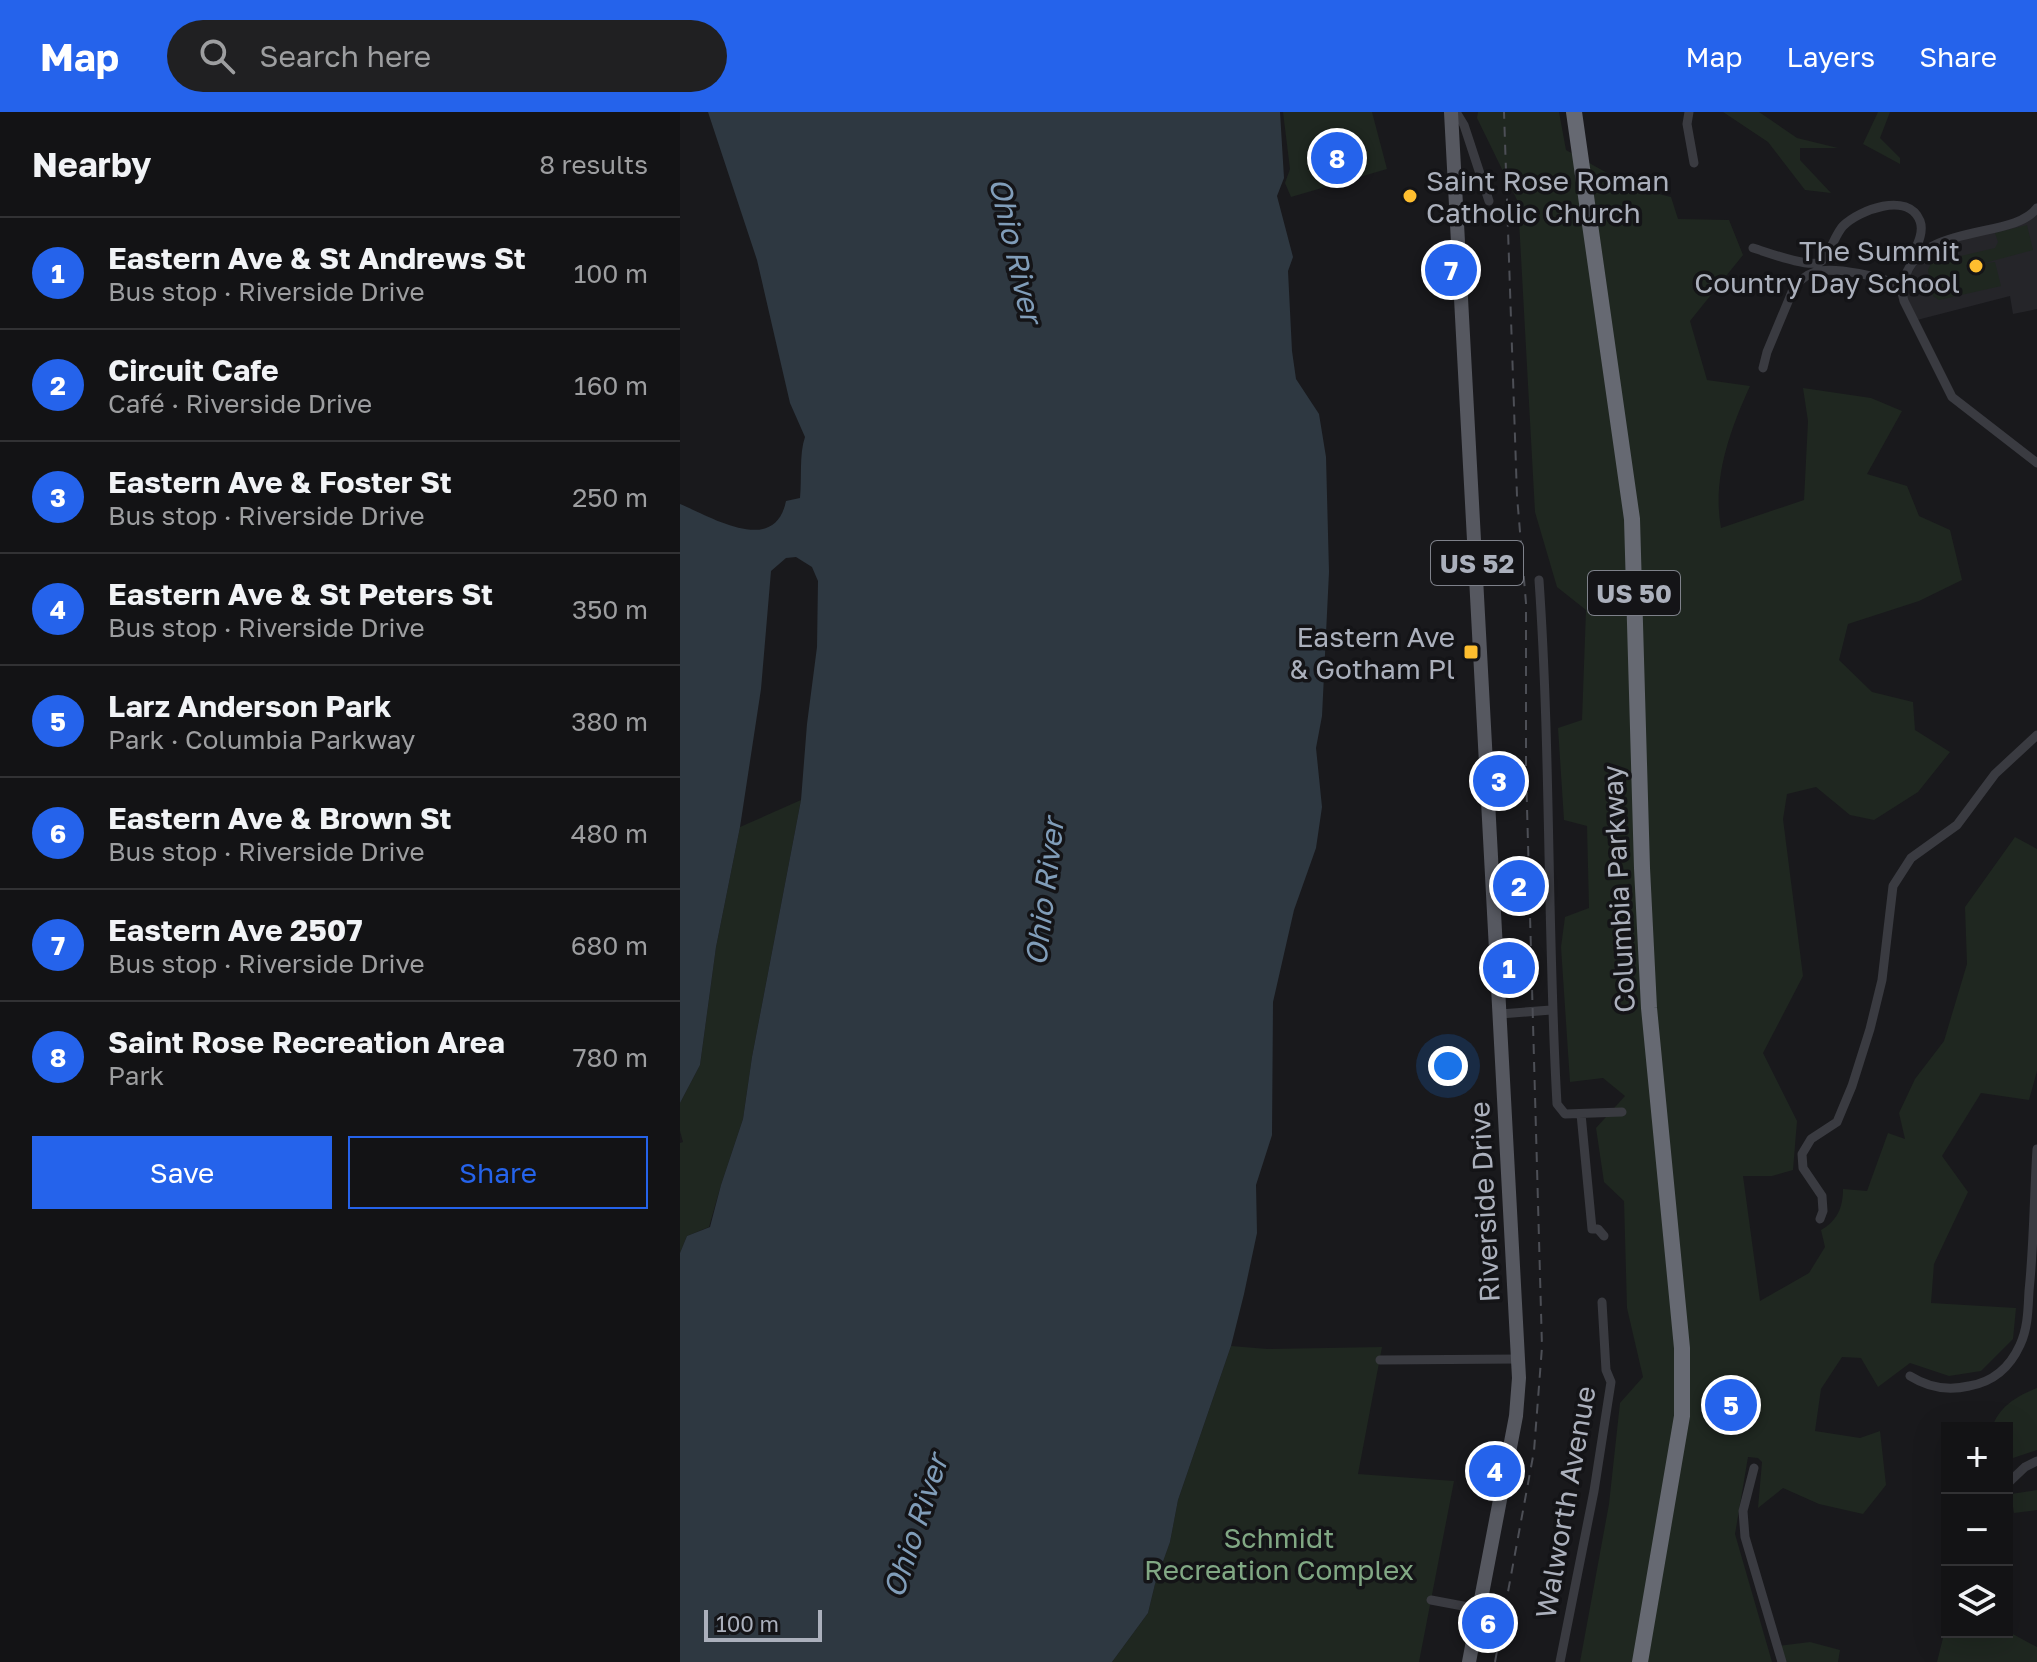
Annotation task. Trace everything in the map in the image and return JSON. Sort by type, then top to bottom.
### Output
[{"type":"highway","name":"Columbia Parkway","points":[[1574,112],[1629,491],[1649,1008],[1683,1357],[1682,1416],[1640,1662]]},
{"type":"main road","name":"Riverside Drive","points":[[1453,112],[1518,1359],[1516,1416],[1469,1662]]},
{"type":"street","points":[[1453,112],[1464,125],[1489,201]]},
{"type":"street","points":[[1689,112],[1687,124],[1694,163]]},
{"type":"street","points":[[1753,248],[1809,263],[1820,262],[1826,258],[1836,234],[1854,217],[1871,208],[1895,205],[1912,211],[1920,221],[1921,234],[1901,287],[1904,301],[1951,395],[2037,463]]},
{"type":"street","points":[[1908,266],[1942,242],[2024,219],[2037,208]]},
{"type":"street","points":[[1763,368],[1792,292],[1796,285],[1813,273],[1828,271],[1882,278],[1901,287]]},
{"type":"street","points":[[1539,580],[1545,657],[1551,1010],[1558,1108],[1565,1114],[1622,1112]]},
{"type":"street","points":[[1820,1219],[1822,1196],[1803,1168],[1802,1154],[1811,1139],[1837,1122],[1852,1086],[1882,980],[1893,886],[1911,858],[1957,825],[1995,774],[2037,735]]},
{"type":"street","points":[[1500,1014],[1551,1010]]},
{"type":"street","points":[[1580,1114],[1592,1229],[1598,1229],[1604,1236]]},
{"type":"street","points":[[1910,1376],[1935,1387],[1971,1386],[1992,1379],[2003,1370],[2020,1345],[2026,1324],[2033,1251],[2037,1149]]},
{"type":"street","name":"Walworth Avenue","points":[[1560,1662],[1590,1513],[1611,1382],[1606,1370],[1602,1302]]},
{"type":"street","points":[[1380,1360],[1518,1359]]},
{"type":"street","points":[[2013,1478],[2037,1461]]},
{"type":"street","points":[[1754,1468],[1743,1511],[1745,1537],[1782,1662]]},
{"type":"street","points":[[1431,1600],[1479,1609]]},
{"type":"shaded area","name":"The Summit Country Day School","points":[[2037,214],[2037,309],[2013,314],[2010,296],[1917,320],[1906,290],[1908,279],[1918,262],[1954,242]]},
{"type":"green space","points":[[1283,112],[1372,112],[1387,169],[1291,197],[1285,183],[1290,169]]},
{"type":"green space","points":[[1478,112],[1559,112],[1566,150],[1634,188],[1671,197],[1678,219],[1729,220],[1743,255],[1690,321],[1707,380],[1750,386],[1736,420],[1721,473],[1721,528],[1804,500],[1808,421],[1803,388],[1871,398],[1902,411],[1867,474],[1907,486],[1919,516],[1950,530],[1962,580],[1919,601],[1848,624],[1839,660],[1872,692],[1913,702],[1915,730],[1950,752],[1918,792],[1874,820],[1850,815],[1816,787],[1787,794],[1783,819],[1803,976],[1763,1053],[1797,1121],[1793,1170],[1772,1176],[1743,1176],[1760,1301],[1809,1273],[1825,1247],[1821,1230],[1838,1213],[1843,1189],[1867,1191],[1888,1133],[1905,1139],[1899,1113],[1915,1079],[1944,1041],[1967,964],[1965,907],[2015,837],[2037,849],[2037,1071],[2029,1100],[1981,1093],[1942,1156],[1968,1192],[1934,1264],[1931,1303],[2016,1308],[2013,1339],[1981,1371],[1949,1376],[1910,1363],[1878,1387],[1861,1358],[1842,1357],[1821,1389],[1815,1431],[1860,1438],[1880,1431],[1886,1485],[1863,1514],[1819,1504],[1783,1488],[1758,1508],[1762,1462],[1758,1458],[1748,1457],[1735,1534],[1772,1662],[1580,1662],[1609,1504],[1620,1403],[1643,1377],[1627,1308],[1624,1201],[1604,1182],[1596,1128],[1625,1096],[1603,1078],[1570,1082],[1561,947],[1565,917],[1589,908],[1587,826],[1564,820],[1558,728],[1582,720],[1586,610],[1557,587],[1535,512],[1518,202],[1477,118]]},
{"type":"green space","points":[[1723,112],[1759,112],[1797,138],[1838,148],[1800,148],[1800,160],[1831,193],[1805,190],[1768,142]]},
{"type":"green space","points":[[1878,112],[1890,112],[1880,138],[1900,158],[1900,164],[1863,144]]},
{"type":"green space","points":[[2027,225],[2033,250],[1981,264],[1995,262],[2001,286],[1939,300],[1933,296],[1928,270],[1931,263],[1995,248],[1998,242],[1995,233]]},
{"type":"green space","points":[[801,800],[743,1119],[709,1227],[687,1236],[680,1253],[680,1143],[683,1142],[680,1103],[700,1065],[716,947],[740,827]]},
{"type":"green space","name":"Schmidt Recreation Complex","points":[[1231,1346],[1268,1349],[1382,1347],[1358,1474],[1454,1481],[1419,1662],[1112,1662],[1148,1613],[1170,1542],[1178,1500]]},
{"type":"green space","points":[[2037,1388],[2037,1450],[2013,1458],[2013,1422],[1995,1422],[2010,1403]]},
{"type":"green space","points":[[2037,1490],[2037,1510],[2014,1513],[2013,1494]]},
{"type":"green space","points":[[2013,1634],[2037,1647],[2037,1662],[1937,1662],[1943,1638],[2013,1638]]},
{"type":"green space","points":[[1810,1642],[1840,1650],[1838,1662],[1782,1662],[1777,1646]]},
{"type":"water","name":"Ohio River","points":[[708,112],[1280,112],[1284,178],[1277,196],[1293,257],[1288,271],[1292,351],[1296,379],[1319,414],[1326,457],[1329,572],[1322,716],[1316,748],[1322,807],[1316,848],[1294,910],[1273,1002],[1272,1135],[1256,1185],[1257,1233],[1244,1294],[1231,1346],[1178,1500],[1170,1542],[1148,1613],[1112,1662],[680,1662],[680,1253],[687,1236],[710,1227],[743,1119],[801,800],[817,647],[818,581],[812,567],[796,557],[786,558],[771,571],[761,689],[740,827],[716,947],[700,1065],[680,1103],[680,504],[725,524],[756,530],[769,527],[780,517],[786,501],[800,498],[805,437],[790,403],[757,260]]},
{"type":"railway","points":[[1495,1662],[1534,1451],[1542,1347],[1526,771],[1526,603],[1517,496],[1504,112]]},
{"type":"place","name":"Saint Rose Recreation Area","points":[[1337,158]]},
{"type":"place","name":"Saint Rose Roman Catholic Church","points":[[1410,196]]},
{"type":"place","name":"The Summit Country Day School","points":[[1976,266]]},
{"type":"place","name":"Eastern Ave 2507","points":[[1451,270]]},
{"type":"place","name":"Eastern Ave & Gotham Pl","points":[[1471,652]]},
{"type":"place","name":"Eastern Ave & Foster St","points":[[1499,781]]},
{"type":"place","name":"Circuit Cafe","points":[[1519,886]]},
{"type":"place","name":"Eastern Ave & St Andrews St","points":[[1509,968]]},
{"type":"place","name":"Larz Anderson Park","points":[[1731,1405]]},
{"type":"place","name":"Eastern Ave & St Peters St","points":[[1495,1471]]},
{"type":"place","name":"Eastern Ave & Brown St","points":[[1488,1623]]}]
